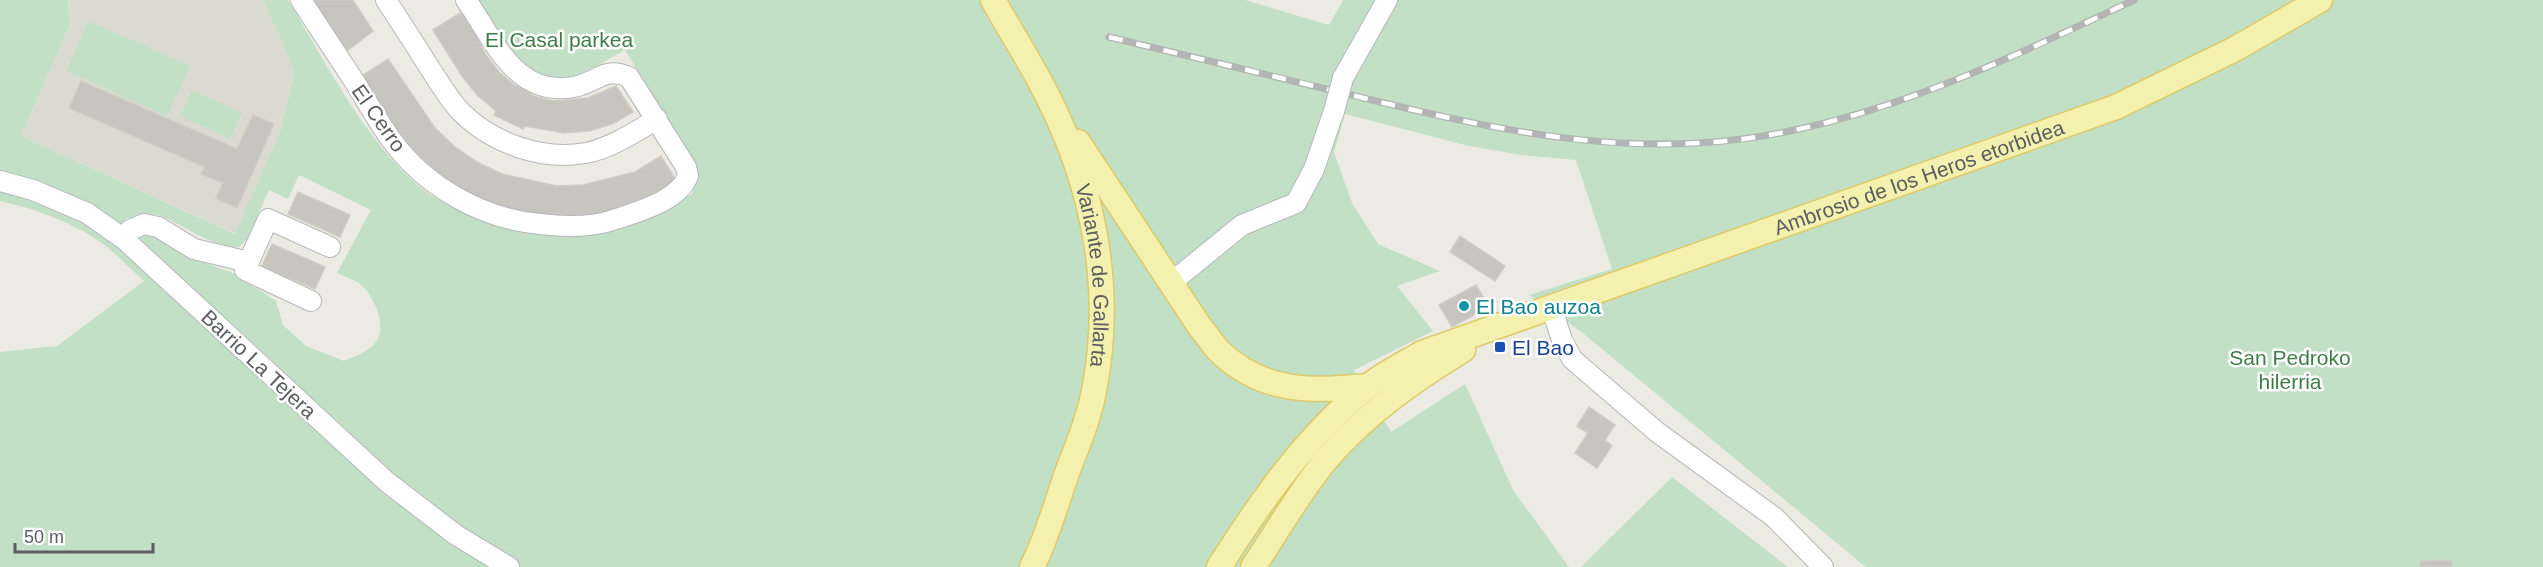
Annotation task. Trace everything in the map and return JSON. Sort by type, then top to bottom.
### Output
[{"type":"main road","name":"Variante de Gallarta","points":[[993,0],[1047,95],[1073,153],[1087,194],[1097,245],[1102,318],[1094,393],[1034,566]]},
{"type":"main road","name":"Ambrosio de los Heros etorbidea","points":[[1506,324],[1551,306],[2116,107],[2235,49],[2320,0]]},
{"type":"main road","points":[[1047,95],[1200,327],[1220,352],[1247,371],[1282,387],[1323,390],[1368,386]]},
{"type":"main road","points":[[1219,567],[1263,500],[1313,437],[1368,386],[1422,353],[1506,324]]},
{"type":"main road","points":[[1253,567],[1304,489],[1325,461],[1360,423],[1419,377],[1506,324]]},
{"type":"street","name":"El Cerro","points":[[301,0],[391,140],[434,183],[463,202],[498,216],[524,223],[566,227],[606,223],[648,208],[681,189],[688,176],[686,167],[629,77],[609,71],[578,86],[562,87],[546,86],[530,80],[518,73],[502,56],[466,0]]},
{"type":"street","points":[[386,0],[459,110],[477,126],[516,147],[567,155],[588,152],[615,142],[657,119]]},
{"type":"street","points":[[1172,282],[1242,225],[1296,203],[1314,169],[1343,78],[1388,0]]},
{"type":"street","name":"Barrio La Tejera","points":[[0,181],[33,190],[87,213],[124,239],[387,482],[456,534],[509,567]]},
{"type":"street","points":[[311,301],[245,270],[268,219],[330,247]]},
{"type":"street","points":[[124,239],[130,230],[144,224],[158,227],[194,249],[249,262]]},
{"type":"street","points":[[1551,306],[1562,340],[1572,359],[1658,432],[1774,517],[1823,567]]},
{"type":"shaded area","points":[[68,0],[263,0],[295,72],[280,132],[236,234],[21,136],[70,24]]},
{"type":"green space","points":[[0,0],[68,0],[70,24],[21,136],[235,234],[280,132],[295,72],[263,0],[288,0],[359,117],[375,139],[418,186],[447,204],[512,229],[533,233],[574,235],[595,232],[638,220],[692,194],[696,167],[625,50],[574,76],[550,79],[536,74],[511,54],[476,0],[1245,0],[1329,25],[1343,0],[2543,0],[2543,567],[1866,567],[1579,330],[1529,295],[1612,269],[1576,160],[1521,155],[1469,146],[1345,114],[1334,152],[1352,203],[1378,244],[1440,271],[1397,286],[1433,331],[1354,370],[1391,432],[1465,384],[1513,490],[1569,567],[0,567],[0,352],[57,346],[144,281],[111,250],[76,227],[51,216],[0,201]],"holes":[[[299,175],[371,210],[337,273],[359,283],[374,302],[380,319],[379,335],[376,342],[369,348],[344,361],[306,346],[283,325],[276,301],[233,273],[194,259],[156,233],[141,235],[125,218],[151,214],[161,216],[219,244],[239,247],[247,239],[269,190],[288,199]]]},
{"type":"green space","points":[[89,21],[190,66],[167,116],[66,71]]},
{"type":"green space","points":[[192,90],[242,113],[230,139],[180,116]]},
{"type":"green space","points":[[1672,477],[1788,567],[1581,567]]},
{"type":"building","points":[[309,0],[353,0],[373,31],[343,54]]},
{"type":"building","points":[[460,13],[473,29],[486,55],[499,72],[514,85],[525,89],[533,96],[553,101],[588,98],[616,86],[633,112],[612,124],[589,131],[564,133],[525,126],[523,129],[494,115],[496,111],[478,96],[462,76],[433,30]]},
{"type":"building","points":[[388,59],[435,128],[455,147],[477,162],[502,174],[556,186],[583,185],[635,172],[661,156],[678,184],[649,199],[618,210],[588,216],[555,218],[524,214],[462,192],[435,172],[411,148],[392,124],[362,76]]},
{"type":"building","points":[[81,81],[237,149],[253,115],[274,124],[237,208],[216,198],[223,183],[201,174],[205,167],[69,108]]},
{"type":"building","points":[[298,192],[350,215],[340,237],[288,214]]},
{"type":"building","points":[[1460,236],[1505,266],[1495,281],[1450,252]]},
{"type":"building","points":[[272,244],[325,267],[315,289],[262,266]]},
{"type":"building","name":"El Bao auzoa","points":[[1476,285],[1489,307],[1452,327],[1439,305]]},
{"type":"building","points":[[1589,407],[1615,425],[1605,440],[1612,446],[1597,468],[1575,453],[1588,433],[1577,426]]},
{"type":"building","points":[[2452,560],[2452,567],[2420,567],[2420,561]]},
{"type":"railway","points":[[1109,37],[1453,119],[1562,138],[1617,143],[1672,144],[1728,141],[1785,132],[1875,109],[1920,94],[2007,59],[2134,0]]},
{"type":"place","name":"El Bao auzoa","points":[[1464,306]]},
{"type":"place","name":"El Bao","points":[[1500,347]]},
{"type":"park label","name":"El Casal parkea","points":[[559,39]]},
{"type":"park label","name":"San Pedroko hilerria","points":[[2290,369]]}]
